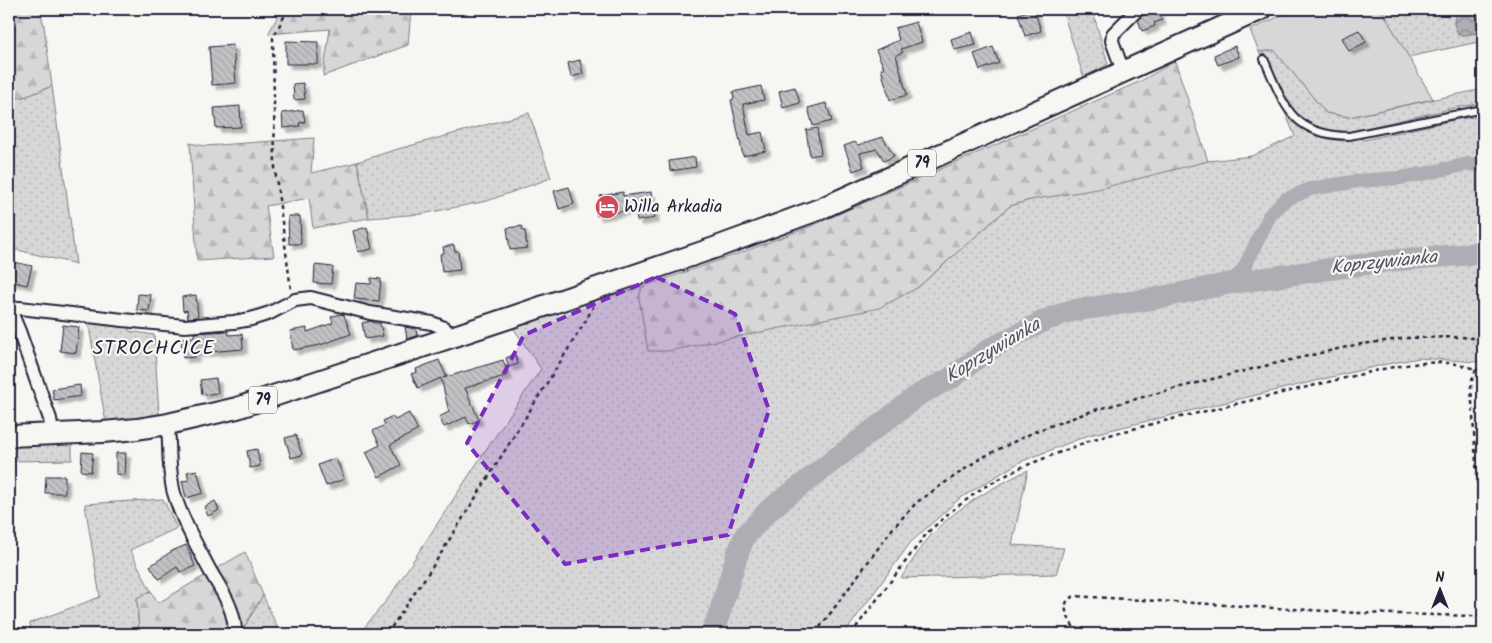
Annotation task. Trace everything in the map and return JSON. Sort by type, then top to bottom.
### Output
[{"type":"main road","name":"79","points":[[9,436],[103,432],[168,424],[237,408],[604,286],[820,209],[1262,9]]},
{"type":"street","points":[[1123,72],[1112,41],[1113,34],[1138,9]]},
{"type":"street","points":[[52,434],[50,419],[9,308],[185,326],[251,319],[270,313],[300,299],[311,298],[370,313],[432,323],[444,328],[450,338]]},
{"type":"street","points":[[168,424],[174,493],[208,567],[233,611],[235,633]]},
{"type":"lane","points":[[1264,59],[1281,98],[1294,116],[1304,125],[1317,132],[1332,136],[1350,136],[1483,109]]},
{"type":"path","points":[[288,9],[273,38],[275,169],[292,302]]},
{"type":"path","points":[[388,634],[433,566],[585,322],[604,286]]},
{"type":"path","points":[[815,634],[893,528],[917,502],[981,458],[1036,431],[1095,410],[1256,368],[1355,345],[1407,338],[1461,337],[1483,339]]},
{"type":"path","points":[[851,634],[927,533],[950,512],[984,488],[1022,467],[1094,439],[1173,418],[1383,369],[1416,363],[1450,363],[1483,370]]},
{"type":"path","points":[[1476,370],[1472,375],[1471,387],[1477,452],[1483,568]]},
{"type":"path","points":[[1077,634],[1066,610],[1066,602],[1075,596],[1368,613],[1473,616],[1483,612]]},
{"type":"highlighted area","points":[[656,277],[735,314],[769,410],[728,535],[565,564],[467,443],[524,335]]},
{"type":"green space","points":[[9,9],[40,9],[52,86],[27,96],[9,100]]},
{"type":"green space","points":[[282,9],[411,9],[408,45],[323,76],[330,29],[268,34]]},
{"type":"green space","points":[[1062,9],[1092,9],[1108,64],[1084,78]]},
{"type":"green space","points":[[1295,9],[1381,9],[1433,99],[1349,117],[1326,113],[1274,50],[1259,52],[1250,30]]},
{"type":"green space","points":[[1381,9],[1483,9],[1483,41],[1408,57]]},
{"type":"green space","points":[[1274,50],[1326,113],[1349,117],[1483,89],[1483,103],[1349,132],[1364,140],[1458,119],[1483,116],[1483,359],[1478,362],[1419,358],[1382,365],[1089,435],[1020,462],[959,499],[911,542],[844,634],[359,634],[390,596],[541,369],[512,326],[642,287],[639,298],[917,288],[1010,206],[1208,161],[1252,156],[1295,136],[1259,52]]},
{"type":"green space","points":[[1175,61],[1208,161],[1098,189],[1030,200],[1010,206],[917,288],[879,308],[668,351],[648,351],[639,298],[642,287],[809,227],[1141,81]]},
{"type":"green space","points":[[52,86],[76,264],[9,248],[9,100],[27,96]]},
{"type":"green space","points":[[529,113],[551,178],[487,201],[422,214],[369,218],[357,162]]},
{"type":"green space","points":[[314,138],[311,173],[357,162],[369,218],[313,228],[309,198],[266,206],[274,256],[197,261],[190,143],[205,146]]},
{"type":"green space","points":[[86,310],[130,316],[129,331],[154,335],[159,414],[106,423]]},
{"type":"green space","points":[[72,443],[72,460],[9,461],[9,446]]},
{"type":"green space","points":[[1028,470],[1012,545],[1064,548],[1056,574],[901,578],[932,534],[942,524],[977,498]]},
{"type":"green space","points":[[163,499],[177,528],[130,550],[151,591],[137,598],[139,634],[31,634],[30,623],[100,597],[85,504]]},
{"type":"green space","points":[[245,552],[263,595],[240,634],[139,634],[137,598],[151,591],[158,603]]},
{"type":"green space","points":[[263,595],[280,634],[240,634]]},
{"type":"water","points":[[1464,9],[1483,9],[1483,32],[1458,35],[1454,24],[1455,12]]},
{"type":"building","points":[[1034,9],[1041,31],[1025,36],[1018,14]]},
{"type":"building","points":[[1157,10],[1162,20],[1154,23],[1155,26],[1142,31],[1138,20],[1143,15]]},
{"type":"building","points":[[916,22],[922,42],[901,49],[903,52],[896,55],[907,95],[890,100],[881,69],[884,68],[876,50],[899,40],[895,28]]},
{"type":"building","points":[[1359,30],[1366,42],[1349,51],[1342,38]]},
{"type":"building","points":[[972,32],[976,45],[954,50],[951,39]]},
{"type":"building","points":[[286,41],[318,42],[318,64],[286,64]]},
{"type":"building","points":[[233,45],[236,83],[212,85],[209,47]]},
{"type":"building","points":[[1235,46],[1239,57],[1218,65],[1214,55]]},
{"type":"building","points":[[993,47],[999,63],[980,70],[974,54]]},
{"type":"building","points":[[580,60],[583,74],[571,77],[568,63]]},
{"type":"building","points":[[303,83],[305,99],[294,100],[293,84]]},
{"type":"building","points":[[761,86],[764,100],[743,104],[749,135],[762,132],[766,151],[743,156],[731,100],[734,99],[733,92]]},
{"type":"building","points":[[795,87],[800,103],[783,108],[779,91]]},
{"type":"building","points":[[826,103],[832,121],[813,126],[808,108]]},
{"type":"building","points":[[240,106],[241,127],[216,128],[214,108]]},
{"type":"building","points":[[303,110],[305,122],[299,123],[300,126],[283,128],[282,113]]},
{"type":"building","points":[[817,128],[821,154],[810,156],[806,130]]},
{"type":"building","points":[[883,137],[894,156],[884,161],[877,149],[860,153],[864,167],[853,171],[844,146],[855,142],[858,145]]},
{"type":"building","points":[[695,157],[696,167],[670,171],[669,161]]},
{"type":"building","points":[[569,187],[574,204],[559,209],[554,191]]},
{"type":"building","points":[[623,192],[623,196],[651,192],[655,218],[637,221],[635,209],[597,216],[595,205],[602,204],[600,196]]},
{"type":"building","points":[[288,216],[300,216],[301,244],[289,244]]},
{"type":"building","points":[[522,226],[523,231],[525,231],[527,248],[510,250],[507,228]]},
{"type":"building","points":[[367,227],[372,249],[358,252],[353,231]]},
{"type":"building","points":[[454,245],[455,251],[458,251],[460,270],[442,272],[440,254],[444,253],[443,247]]},
{"type":"building","points":[[14,262],[32,266],[27,285],[10,281]]},
{"type":"building","points":[[315,265],[333,267],[331,284],[314,283]]},
{"type":"building","points":[[371,278],[381,279],[379,301],[354,299],[356,283],[371,284]]},
{"type":"building","points":[[138,294],[151,295],[149,311],[137,310]]},
{"type":"building","points":[[196,295],[198,317],[188,318],[187,310],[183,311],[182,297]]},
{"type":"building","points":[[340,314],[344,315],[351,334],[320,345],[293,350],[290,331],[307,328],[307,332],[333,323],[331,317]]},
{"type":"building","points":[[370,321],[380,323],[383,336],[365,339],[362,323]]},
{"type":"building","points":[[63,325],[79,327],[76,353],[60,351]]},
{"type":"building","points":[[405,327],[416,329],[417,336],[407,339]]},
{"type":"building","points":[[228,331],[229,335],[242,334],[243,349],[194,353],[195,357],[183,358],[181,338],[194,337],[194,333]]},
{"type":"building","points":[[515,354],[518,364],[509,367],[506,358]]},
{"type":"building","points":[[439,360],[446,376],[443,378],[503,360],[508,375],[465,388],[479,420],[469,424],[466,417],[444,427],[439,417],[449,412],[441,378],[418,388],[411,374],[417,372],[416,369]]},
{"type":"building","points":[[216,378],[218,393],[202,395],[200,380]]},
{"type":"building","points":[[80,385],[81,396],[54,400],[52,389]]},
{"type":"building","points":[[409,413],[418,430],[390,445],[401,465],[379,477],[366,452],[380,445],[373,431],[385,425],[383,421],[392,416],[395,420]]},
{"type":"building","points":[[296,435],[302,455],[291,458],[285,438]]},
{"type":"building","points":[[257,449],[260,466],[250,468],[247,451]]},
{"type":"building","points":[[82,452],[93,453],[91,472],[81,471]]},
{"type":"building","points":[[116,453],[126,453],[125,475],[116,474]]},
{"type":"building","points":[[336,458],[344,479],[326,486],[318,465]]},
{"type":"building","points":[[197,470],[203,493],[186,498],[182,481],[189,480],[187,472]]},
{"type":"building","points":[[46,476],[65,476],[65,493],[45,493]]},
{"type":"building","points":[[215,501],[219,510],[208,516],[204,507]]},
{"type":"building","points":[[186,545],[195,566],[180,572],[177,567],[159,579],[150,566],[172,551]]},
{"type":"waterway","points":[[1231,283],[1243,270],[1270,215],[1285,200],[1310,189],[1358,181],[1400,178],[1468,164],[1483,165]]},
{"type":"waterway","name":"Koprzywianka","points":[[711,634],[745,536],[769,510],[920,394],[953,377],[988,350],[1046,320],[1070,311],[1152,299],[1231,283],[1387,261],[1483,253]]},
{"type":"place","name":"Willa Arkadia","points":[[607,207]]},
{"type":"district","name":"STROCHCICE","points":[[154,349]]}]
